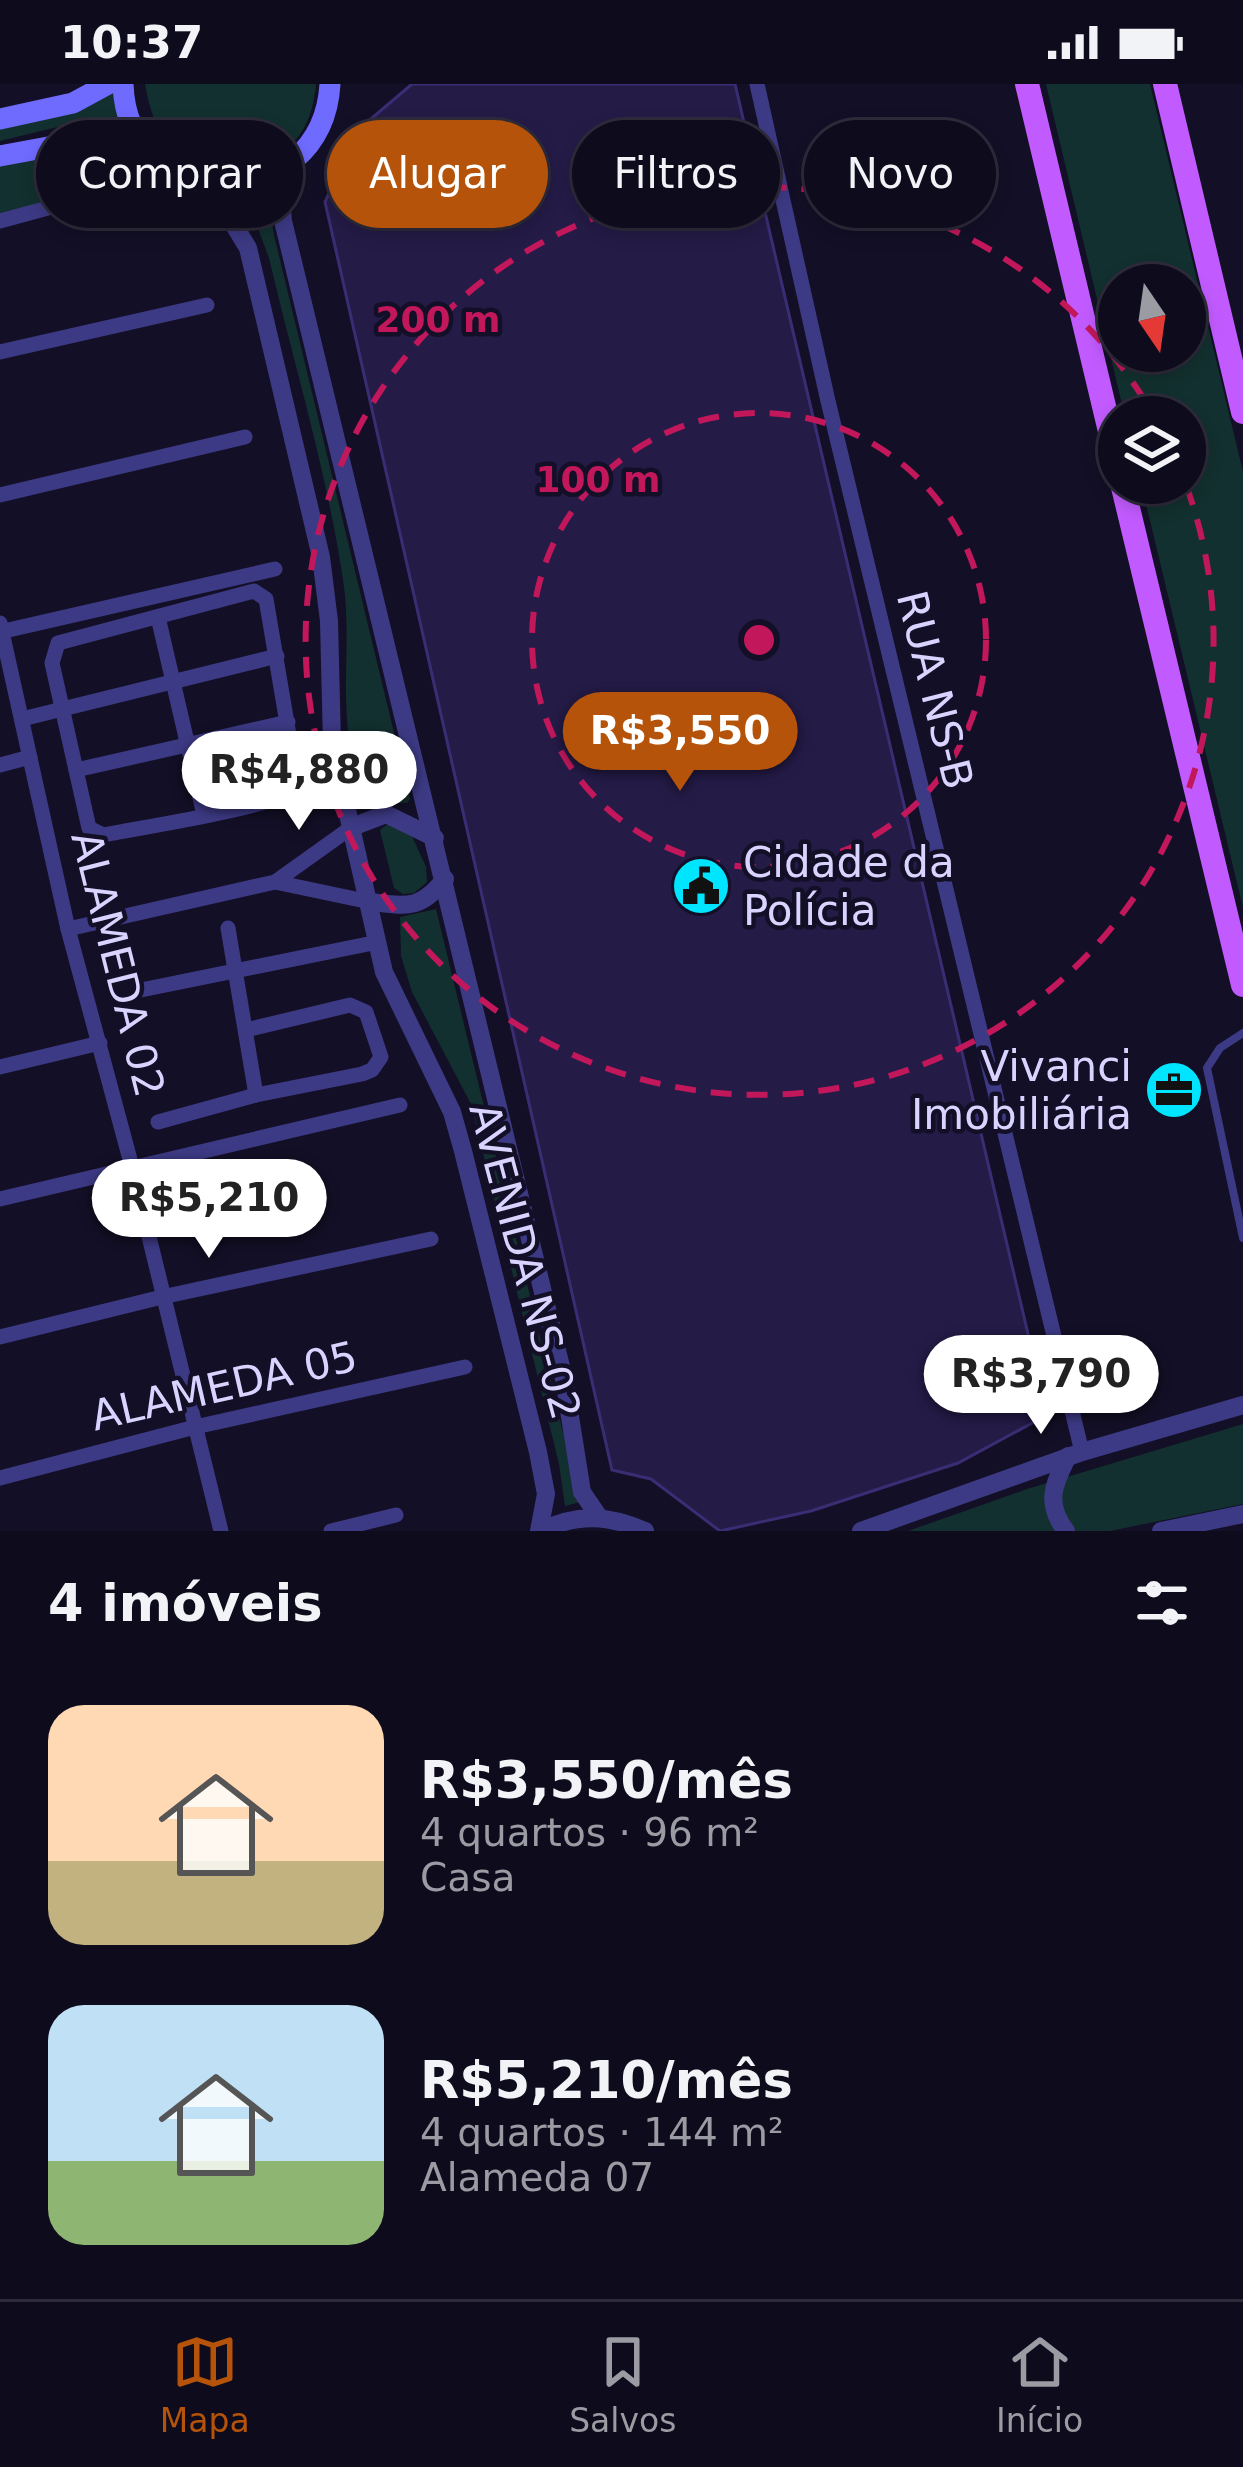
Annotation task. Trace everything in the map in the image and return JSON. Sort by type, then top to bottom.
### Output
[{"type":"main road","points":[[0,118],[73,103],[108,84]]},
{"type":"main road","points":[[123,84],[132,120]]},
{"type":"main road","points":[[1027,84],[1102,396]]},
{"type":"main road","points":[[1165,84],[1243,412]]},
{"type":"main road","points":[[303,148],[322,122],[334,86]]},
{"type":"main road","points":[[0,156],[36,149]]},
{"type":"main road","points":[[1127,504],[1243,985]]},
{"type":"street","name":"RUA NS-B","points":[[757,84],[1075,1454]]},
{"type":"street","points":[[0,221],[36,211]]},
{"type":"street","name":"AVENIDA NS-02","points":[[236,228],[248,248],[321,557],[329,621],[332,744],[384,972],[452,1112],[463,1151],[538,1453],[546,1493],[540,1531]]},
{"type":"street","name":"AVENIDA NS-02","points":[[285,228],[564,1378],[582,1492],[599,1517]]},
{"type":"street","points":[[0,352],[207,305]]},
{"type":"street","points":[[0,495],[244,437]]},
{"type":"street","points":[[1,629],[275,568]]},
{"type":"street","points":[[254,591],[266,599],[298,788],[284,796],[103,836],[89,828],[52,663],[58,643],[158,617],[254,591]]},
{"type":"street","points":[[158,617],[204,815]]},
{"type":"street","name":"ALAMEDA 02","points":[[1,629],[68,929],[221,1531]]},
{"type":"street","points":[[22,719],[277,656]]},
{"type":"street","points":[[76,770],[288,722]]},
{"type":"street","points":[[0,765],[31,757]]},
{"type":"street","points":[[68,929],[275,882],[352,826],[386,814],[436,838]]},
{"type":"street","points":[[275,882],[370,902],[418,904],[446,880]]},
{"type":"street","points":[[228,928],[256,1095]]},
{"type":"street","points":[[142,990],[378,942]]},
{"type":"street","points":[[158,1122],[256,1095],[362,1074],[379,1064],[381,1057],[366,1012],[350,1005],[246,1030]]},
{"type":"street","points":[[0,1067],[100,1043]]},
{"type":"street","points":[[0,1198],[400,1105]]},
{"type":"street","points":[[0,1337],[431,1239]]},
{"type":"street","name":"ALAMEDA 05","points":[[0,1478],[195,1426],[465,1367]]},
{"type":"street","points":[[861,1531],[1075,1454],[1243,1405]]},
{"type":"street","points":[[1209,1414],[1243,1420]]},
{"type":"street","points":[[1066,1531],[1052,1504],[1052,1486],[1075,1454]]},
{"type":"street","points":[[1161,1531],[1242,1513]]},
{"type":"street","points":[[331,1531],[396,1515]]},
{"type":"street","points":[[540,1531],[578,1518],[599,1517],[645,1531]]},
{"type":"lane","points":[[1243,1033],[1220,1048],[1207,1068],[1243,1238]]},
{"type":"green space","points":[[145,84],[316,84],[303,129],[303,120],[155,120]]},
{"type":"green space","points":[[1046,84],[1150,84],[1193,264],[1098,264],[1098,303]]},
{"type":"green space","points":[[116,88],[125,120],[36,120],[36,132],[0,141],[0,126]]},
{"type":"green space","points":[[36,157],[36,207],[0,216],[0,164]]},
{"type":"green space","points":[[258,228],[273,228],[410,799],[407,803],[373,804],[351,751],[343,580],[269,258]]},
{"type":"green space","points":[[1206,318],[1243,472],[1243,908],[1146,504],[1206,504],[1206,396],[1120,396],[1114,372],[1206,372]]},
{"type":"green space","points":[[389,823],[407,825],[426,867],[427,882],[414,893],[403,894],[394,888],[380,830]]},
{"type":"green space","points":[[436,909],[580,1502],[565,1506],[559,1464],[471,1104],[412,992],[401,956],[400,917]]},
{"type":"green space","points":[[1243,1424],[1243,1504],[1110,1531],[908,1531],[1027,1489]]},
{"type":"building","name":"Cidade da Polícia","points":[[412,84],[735,84],[743,120],[572,120],[572,228],[769,228],[1047,1415],[958,1463],[811,1511],[720,1531],[651,1479],[612,1470],[331,228],[548,228],[548,120],[370,120]]},
{"type":"place","name":"Cidade da Polícia","points":[[701,886]]},
{"type":"place","name":"Vivanci Imobiliária","points":[[1174,1090]]}]
